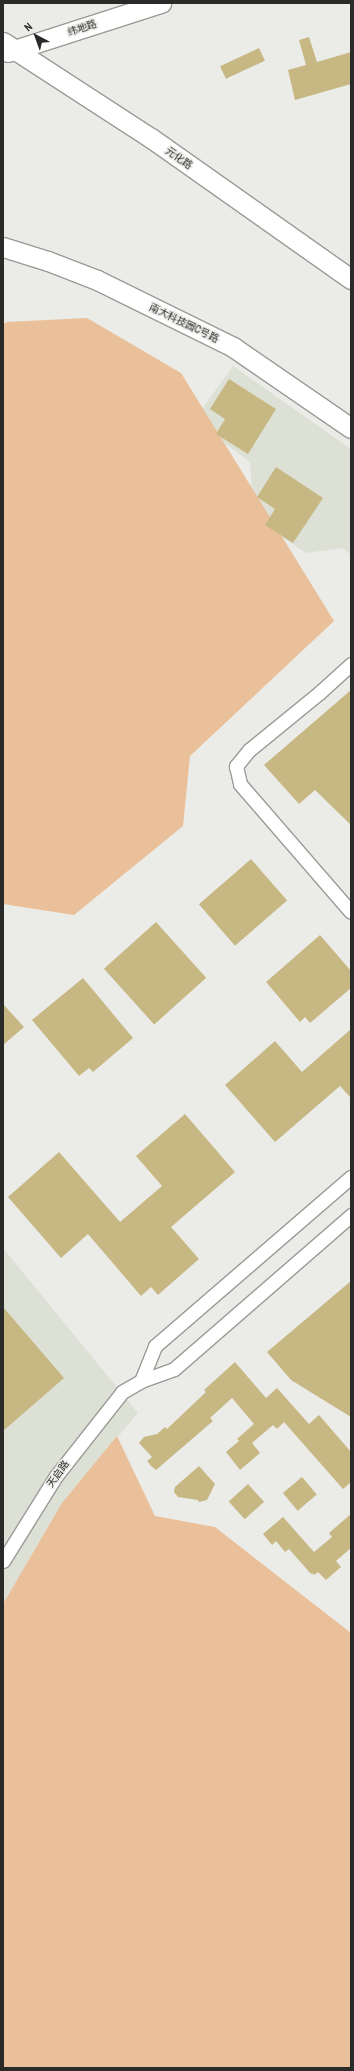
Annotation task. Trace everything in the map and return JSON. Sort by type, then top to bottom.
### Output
[{"type":"street","name":"纬地路","points":[[7,48],[161,3]]},
{"type":"street","name":"元化路","points":[[7,48],[150,138],[351,279]]},
{"type":"street","name":"南大科技园C号路","points":[[3,247],[48,261],[97,280],[233,348],[351,428]]},
{"type":"street","points":[[351,664],[319,693],[249,750],[236,766],[240,784],[351,912]]},
{"type":"street","points":[[141,1381],[155,1346],[351,1177]]},
{"type":"street","points":[[141,1381],[174,1369],[351,1215]]},
{"type":"street","name":"天启路","points":[[3,1561],[56,1476],[122,1392],[141,1381]]},
{"type":"shaded area","points":[[87,318],[181,373],[334,621],[190,756],[183,826],[74,915],[3,904],[3,324],[7,322]]},
{"type":"shaded area","points":[[233,366],[351,449],[351,555],[343,548],[306,553],[264,525],[252,496],[250,462],[194,420]]},
{"type":"shaded area","points":[[3,1248],[138,1413],[66,1498],[3,1604]]},
{"type":"shaded area","points":[[117,1436],[155,1516],[215,1527],[351,1633],[351,2068],[3,2068],[3,1604],[62,1503]]},
{"type":"building","points":[[309,37],[317,62],[351,52],[351,84],[295,100],[288,70],[306,65],[299,40]]},
{"type":"building","points":[[259,48],[265,61],[226,79],[220,66]]},
{"type":"building","points":[[229,379],[276,409],[248,454],[216,434],[225,419],[210,409]]},
{"type":"building","points":[[276,467],[323,498],[293,543],[265,525],[275,509],[257,497]]},
{"type":"building","points":[[351,690],[351,825],[315,790],[299,804],[264,765]]},
{"type":"building","points":[[251,859],[287,901],[235,946],[199,904]]},
{"type":"building","points":[[156,922],[206,978],[154,1025],[104,969]]},
{"type":"building","points":[[320,935],[351,971],[351,988],[310,1023],[305,1017],[300,1022],[266,982]]},
{"type":"building","points":[[83,978],[133,1038],[93,1072],[89,1068],[79,1076],[32,1020]]},
{"type":"building","points":[[3,1004],[24,1027],[3,1045]]},
{"type":"building","points":[[351,1029],[351,1098],[340,1086],[275,1142],[225,1085],[275,1041],[302,1072]]},
{"type":"building","points":[[185,1114],[235,1172],[171,1227],[199,1259],[158,1295],[151,1287],[141,1296],[88,1234],[61,1258],[8,1197],[59,1152],[120,1222],[162,1186],[136,1156]]},
{"type":"building","points":[[351,1281],[351,1417],[291,1380],[267,1352]]},
{"type":"building","points":[[3,1307],[64,1378],[3,1431]]},
{"type":"building","points":[[235,1362],[266,1398],[277,1388],[309,1424],[319,1415],[351,1452],[351,1482],[343,1489],[284,1422],[277,1429],[273,1425],[252,1443],[260,1453],[240,1470],[226,1452],[239,1441],[237,1439],[254,1424],[232,1398],[210,1418],[213,1421],[156,1470],[151,1466],[147,1461],[152,1457],[139,1443],[144,1437],[157,1434],[165,1427],[167,1429],[206,1392],[204,1390]]},
{"type":"building","points":[[199,1466],[215,1484],[207,1500],[199,1502],[198,1500],[178,1497],[174,1492],[175,1487]]},
{"type":"building","points":[[302,1477],[317,1495],[298,1511],[283,1493]]},
{"type":"building","points":[[248,1484],[264,1502],[245,1519],[229,1501]]},
{"type":"building","points":[[351,1514],[351,1548],[336,1561],[341,1567],[326,1580],[318,1572],[314,1575],[312,1573],[311,1574],[289,1549],[285,1552],[276,1541],[272,1545],[263,1534],[283,1517],[314,1552],[332,1537],[329,1533]]}]
